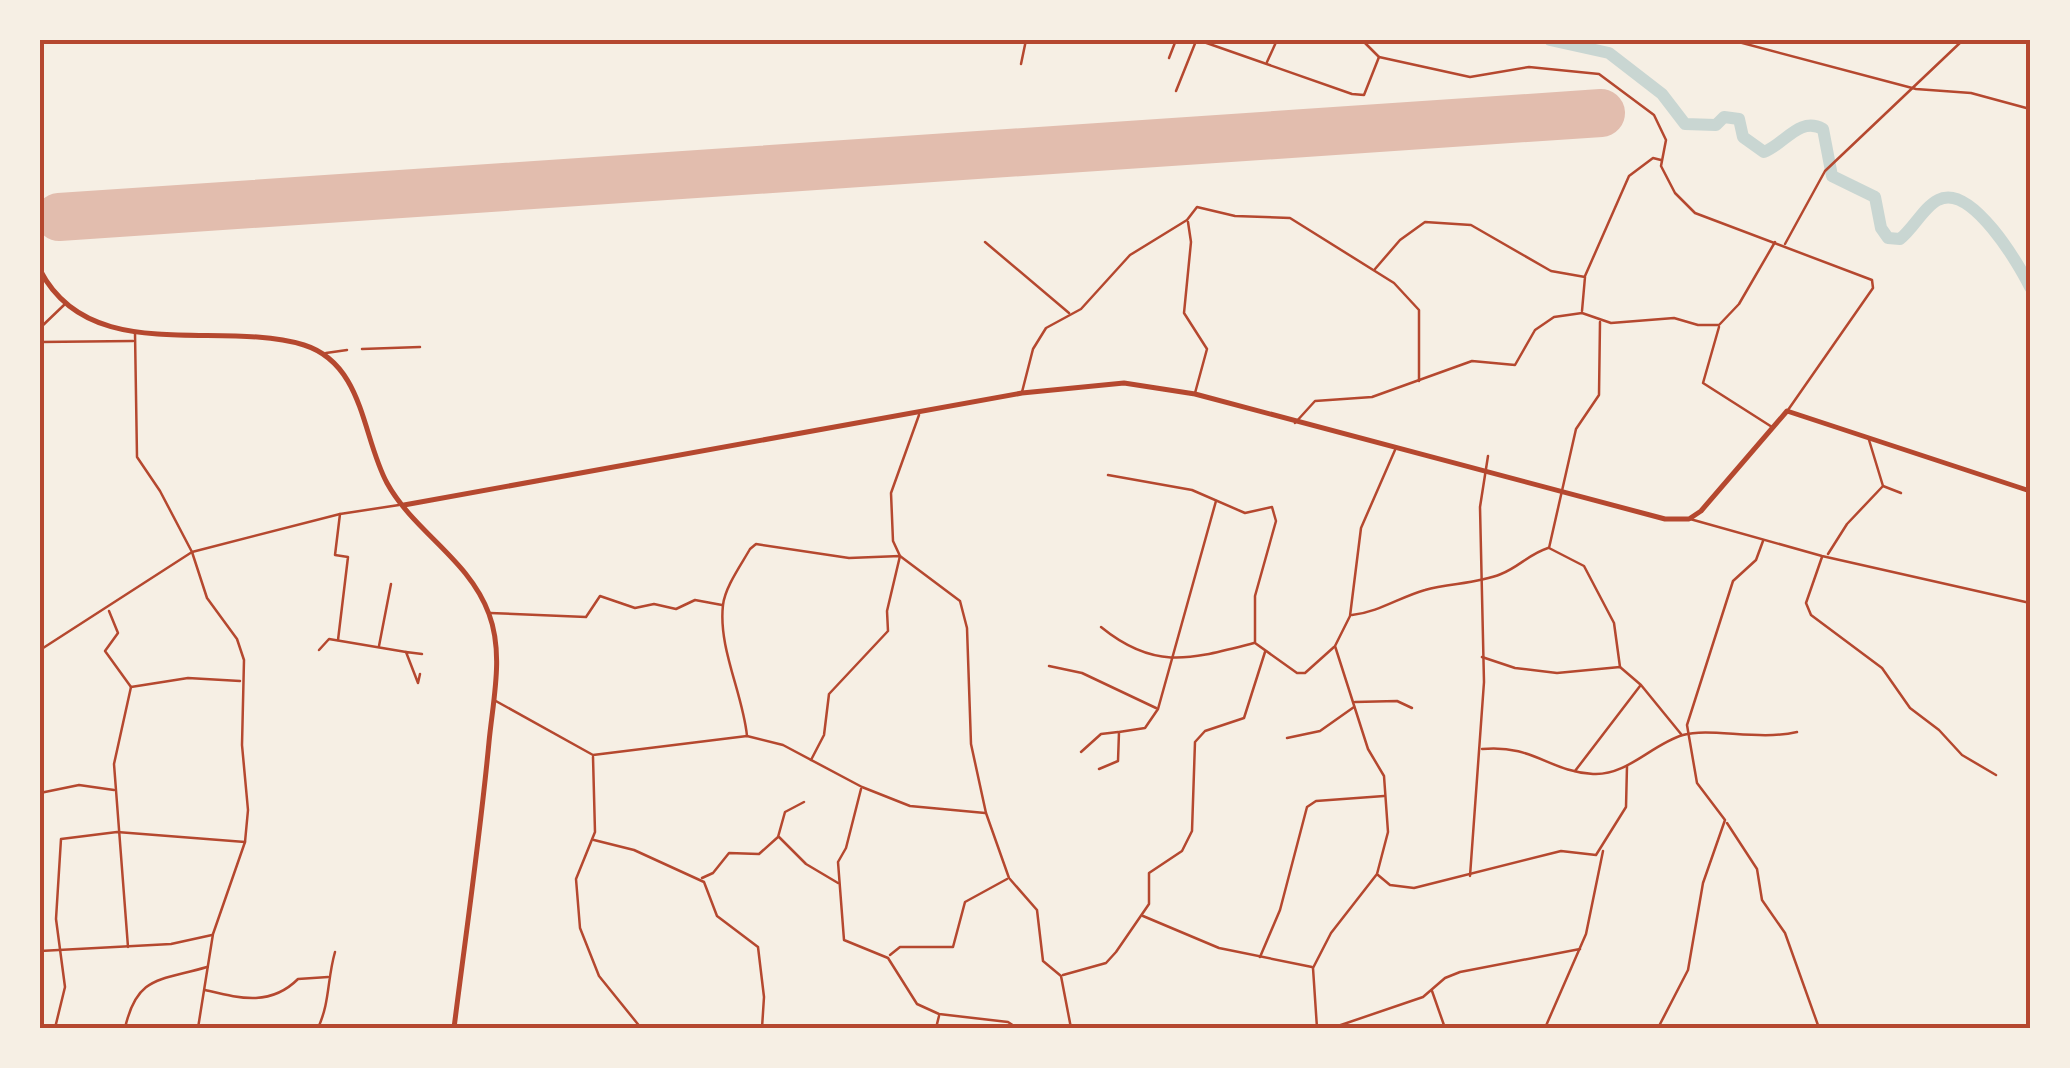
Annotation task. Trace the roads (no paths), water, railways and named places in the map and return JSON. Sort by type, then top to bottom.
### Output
[{"type":"main road","points":[[40,270],[64,305],[98,323],[135,333],[227,335],[315,350],[336,367],[354,393],[386,481],[455,559],[488,613],[497,653],[454,1028]]},
{"type":"main road","points":[[404,505],[1022,393],[1124,382],[1195,394],[1294,424],[1664,520],[1688,519],[1712,501],[1787,411],[2030,491]]},
{"type":"street","points":[[1021,64],[1026,40]]},
{"type":"street","points":[[1169,58],[1176,40]]},
{"type":"street","points":[[1176,91],[1197,40],[1364,95],[1379,57]]},
{"type":"street","points":[[1267,63],[1278,40]]},
{"type":"street","points":[[1362,40],[1379,57],[1470,77],[1529,67],[1599,74],[1654,115],[1666,140],[1661,160],[1674,193],[1688,209],[1874,283],[1787,411]]},
{"type":"street","points":[[1732,40],[1916,89],[1971,94],[2030,109]]},
{"type":"street","points":[[1784,246],[1825,171],[1916,89],[1963,40]]},
{"type":"street","points":[[1582,313],[1584,277],[1630,176],[1653,158],[1661,160]]},
{"type":"street","points":[[1022,393],[1040,336],[1081,309],[1130,254],[1188,220],[1197,207],[1234,216],[1284,216],[1394,283],[1419,310],[1420,381]]},
{"type":"street","points":[[1188,220],[1191,242],[1184,313],[1207,350],[1195,394]]},
{"type":"street","points":[[1374,270],[1400,240],[1425,222],[1471,225],[1551,271],[1584,277]]},
{"type":"street","points":[[984,242],[1070,314]]},
{"type":"street","points":[[1774,428],[1703,383],[1719,338],[1719,325],[1739,304],[1775,242]]},
{"type":"street","points":[[40,328],[64,305]]},
{"type":"street","points":[[1294,424],[1316,400],[1372,398],[1472,361],[1515,364],[1542,322],[1582,313],[1600,321],[1674,318],[1719,325]]},
{"type":"street","points":[[1548,548],[1576,430],[1599,395],[1600,321]]},
{"type":"street","points":[[135,333],[136,457],[192,552],[207,598],[237,639],[244,660],[248,810],[245,842],[213,934],[198,1028]]},
{"type":"street","points":[[40,342],[134,341]]},
{"type":"street","points":[[362,349],[420,347]]},
{"type":"street","points":[[315,350],[332,355],[347,350]]},
{"type":"street","points":[[811,760],[824,735],[829,694],[888,631],[887,611],[900,556],[890,523],[892,493],[920,413]]},
{"type":"street","points":[[1869,438],[1883,486]]},
{"type":"street","points":[[1108,475],[1192,490],[1245,513],[1272,507],[1276,521],[1255,596],[1255,643],[1297,673],[1305,673],[1336,646],[1350,616],[1362,528],[1395,450]]},
{"type":"street","points":[[1470,876],[1481,750],[1480,507],[1488,456]]},
{"type":"street","points":[[1883,486],[1902,493]]},
{"type":"street","points":[[1883,486],[1847,524],[1824,556],[1806,603],[1810,615],[1882,668],[1910,708],[1940,730],[1962,755],[1996,775]]},
{"type":"street","points":[[1081,752],[1101,734],[1145,728],[1158,708],[1217,500]]},
{"type":"street","points":[[40,650],[108,610],[192,552],[340,514],[404,505]]},
{"type":"street","points":[[338,640],[348,557],[336,555],[340,514]]},
{"type":"street","points":[[1688,519],[1824,556],[2030,603]]},
{"type":"street","points":[[1763,541],[1756,560],[1733,582],[1687,725],[1688,734],[1697,783],[1757,869],[1762,900],[1785,933],[1819,1028]]},
{"type":"street","points":[[747,736],[744,702],[728,650],[723,606],[756,544],[849,558],[900,556],[960,601],[969,657],[971,744],[986,813],[1009,878],[1037,910],[1042,961],[1062,976],[1071,1028]]},
{"type":"street","points":[[1350,616],[1370,613],[1430,588],[1441,590],[1506,572],[1529,554],[1548,548],[1584,566],[1614,623],[1620,667],[1641,685],[1682,735]]},
{"type":"street","points":[[379,647],[390,584]]},
{"type":"street","points":[[488,613],[586,617],[600,596],[635,608],[654,604],[676,608],[695,600],[723,606]]},
{"type":"street","points":[[108,610],[118,633],[105,651],[131,688]]},
{"type":"street","points":[[1101,627],[1124,646],[1174,659],[1255,643]]},
{"type":"street","points":[[319,650],[329,639],[422,654]]},
{"type":"street","points":[[1317,1028],[1313,968],[1330,933],[1376,874],[1388,832],[1384,776],[1368,749],[1336,646]]},
{"type":"street","points":[[406,652],[418,683],[420,674]]},
{"type":"street","points":[[1062,976],[1106,963],[1150,904],[1149,873],[1182,851],[1192,831],[1195,742],[1204,731],[1244,718],[1265,652]]},
{"type":"street","points":[[1482,657],[1515,668],[1556,674],[1620,667]]},
{"type":"street","points":[[1049,666],[1082,673],[1158,708]]},
{"type":"street","points":[[131,688],[188,678],[242,682]]},
{"type":"street","points":[[1576,770],[1641,685]]},
{"type":"street","points":[[128,947],[115,790],[116,742],[131,688]]},
{"type":"street","points":[[493,700],[592,755],[747,736],[783,744],[862,787],[932,811],[986,813]]},
{"type":"street","points":[[1287,738],[1320,731],[1354,704],[1397,701],[1412,708]]},
{"type":"street","points":[[1099,769],[1118,761],[1119,732]]},
{"type":"street","points":[[1481,750],[1517,747],[1576,770],[1598,774],[1627,765],[1682,735],[1770,738],[1798,732]]},
{"type":"street","points":[[592,755],[593,839],[576,880],[580,928],[599,976],[642,1028]]},
{"type":"street","points":[[1545,1028],[1580,949],[1603,850],[1626,807],[1627,765]]},
{"type":"street","points":[[40,792],[79,785],[115,790]]},
{"type":"street","points":[[862,787],[846,848],[838,862],[844,940],[888,958],[912,999],[940,1014],[1008,1022],[1016,1028]]},
{"type":"street","points":[[1260,956],[1280,910],[1307,807],[1316,800],[1386,796]]},
{"type":"street","points":[[700,879],[713,873],[729,853],[760,854],[778,836],[786,812],[804,802]]},
{"type":"street","points":[[1658,1028],[1688,970],[1703,882],[1725,820]]},
{"type":"street","points":[[55,1028],[64,994],[56,919],[59,843],[66,836],[117,832],[245,842]]},
{"type":"street","points":[[778,836],[806,864],[840,884]]},
{"type":"street","points":[[593,839],[634,850],[700,879],[717,916],[758,947],[764,996],[762,1028]]},
{"type":"street","points":[[1376,874],[1400,888],[1470,876],[1508,861],[1561,851],[1596,855],[1603,850]]},
{"type":"street","points":[[888,958],[900,947],[953,947],[965,902],[1009,878]]},
{"type":"street","points":[[1142,916],[1219,948],[1313,968]]},
{"type":"street","points":[[40,951],[171,944],[213,934]]},
{"type":"street","points":[[1332,1028],[1423,998],[1460,972],[1580,949]]},
{"type":"street","points":[[318,1028],[330,1002],[328,976],[335,952]]},
{"type":"street","points":[[125,1028],[131,1002],[143,987],[208,966]]},
{"type":"street","points":[[204,990],[260,1000],[289,989],[298,979],[328,976]]},
{"type":"street","points":[[1431,990],[1444,1028]]},
{"type":"street","points":[[936,1028],[940,1014]]},
{"type":"waterway","points":[[1550,40],[1609,53],[1662,94],[1685,124],[1716,125],[1724,117],[1739,119],[1743,137],[1764,152],[1799,128],[1823,129],[1832,176],[1875,197],[1881,228],[1888,238],[1900,239],[1933,203],[1951,198],[1965,203],[1993,229],[2030,287]]}]
